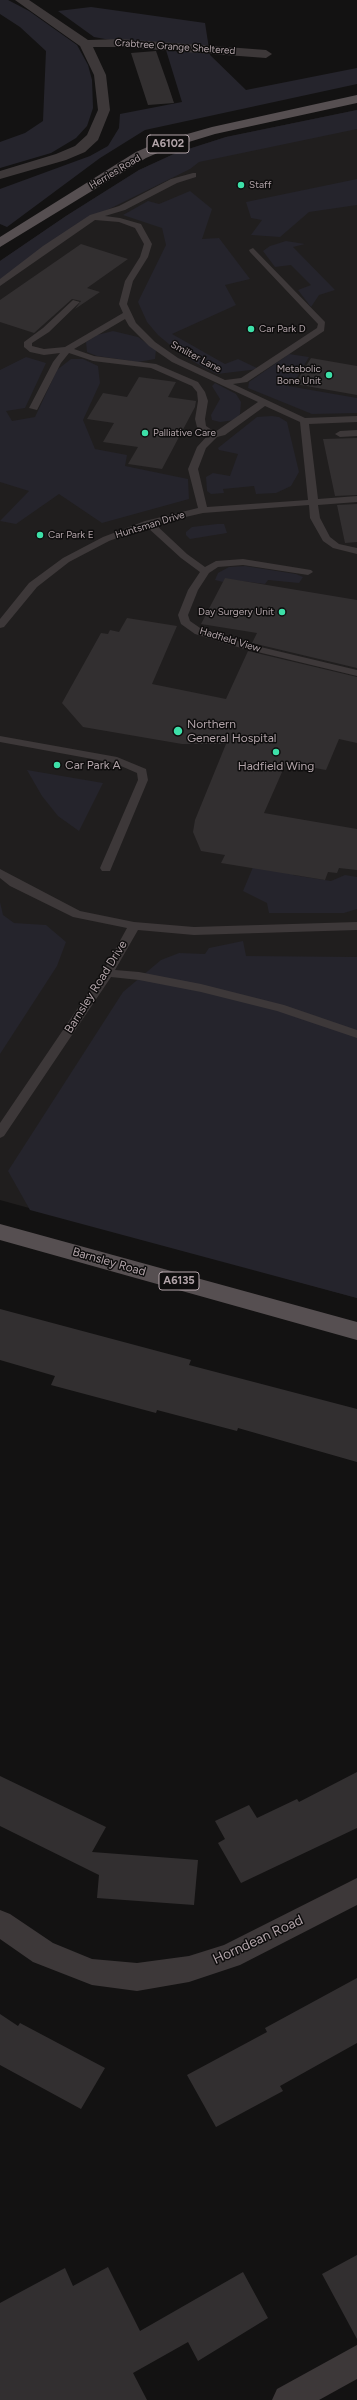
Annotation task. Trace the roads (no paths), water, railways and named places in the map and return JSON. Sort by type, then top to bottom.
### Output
[{"type":"main road","name":"Herries Road","points":[[0,243],[141,155],[164,145],[212,131],[357,99]]},
{"type":"main road","name":"Barnsley Road","points":[[0,1232],[357,1331]]},
{"type":"street","points":[[0,175],[61,157],[80,149],[93,137],[104,110],[100,75],[84,44],[21,0]]},
{"type":"street","name":"Crabtree Grange Sheltered","points":[[84,44],[120,42],[266,54]]},
{"type":"street","name":"Horndean Road","points":[[0,1924],[43,1953],[92,1972],[137,1977],[189,1969],[230,1956],[357,1891]]},
{"type":"street","points":[[288,2400],[357,2361]]},
{"type":"lane","points":[[0,282],[46,248],[93,217],[122,208],[174,181],[193,175]]},
{"type":"lane","name":"Smilter Lane","points":[[93,217],[120,220],[138,226],[144,234],[148,244],[144,257],[129,281],[123,304],[132,324],[152,344],[175,360],[304,421],[357,419]]},
{"type":"lane","points":[[223,383],[244,380],[322,329],[322,324],[253,250]]},
{"type":"lane","points":[[76,302],[46,330],[28,342],[28,347],[33,350],[44,352],[66,349],[127,314]]},
{"type":"lane","points":[[34,408],[66,349]]},
{"type":"lane","points":[[66,349],[93,358],[153,366],[195,384],[201,392],[203,401],[200,420],[202,427],[214,435]]},
{"type":"lane","points":[[203,510],[193,470],[202,448],[214,435],[222,433],[264,402]]},
{"type":"lane","points":[[304,421],[313,488],[312,502],[316,518],[326,539],[336,546],[357,551]]},
{"type":"lane","points":[[340,434],[357,433]]},
{"type":"lane","name":"Huntsman Drive","points":[[0,625],[32,585],[66,560],[106,539],[148,523],[203,510],[357,499]]},
{"type":"lane","points":[[148,523],[184,556],[205,571],[216,564],[243,562],[308,572]]},
{"type":"lane","name":"Hadfield View","points":[[205,571],[193,590],[183,615],[185,622],[199,632],[245,646],[357,673]]},
{"type":"lane","points":[[0,739],[117,760],[142,771],[143,780],[106,868]]},
{"type":"lane","points":[[0,873],[14,883],[77,914],[134,926],[194,931],[357,926]]},
{"type":"lane","name":"Barnsley Road Drive","points":[[0,1133],[107,973],[134,926]]},
{"type":"lane","points":[[107,973],[139,976],[201,988],[280,1008],[357,1034]]},
{"type":"place","name":"Staff","points":[[241,185]]},
{"type":"place","name":"Car Park D","points":[[251,329]]},
{"type":"place","name":"Metabolic Bone Unit","points":[[329,375]]},
{"type":"place","name":"Palliative Care","points":[[145,433]]},
{"type":"place","name":"Car Park E","points":[[40,535]]},
{"type":"place","name":"Day Surgery Unit","points":[[282,612]]},
{"type":"place","name":"Northern General Hospital","points":[[178,731]]},
{"type":"place","name":"Hadfield Wing","points":[[276,752]]},
{"type":"place","name":"Car Park A","points":[[57,765]]}]
